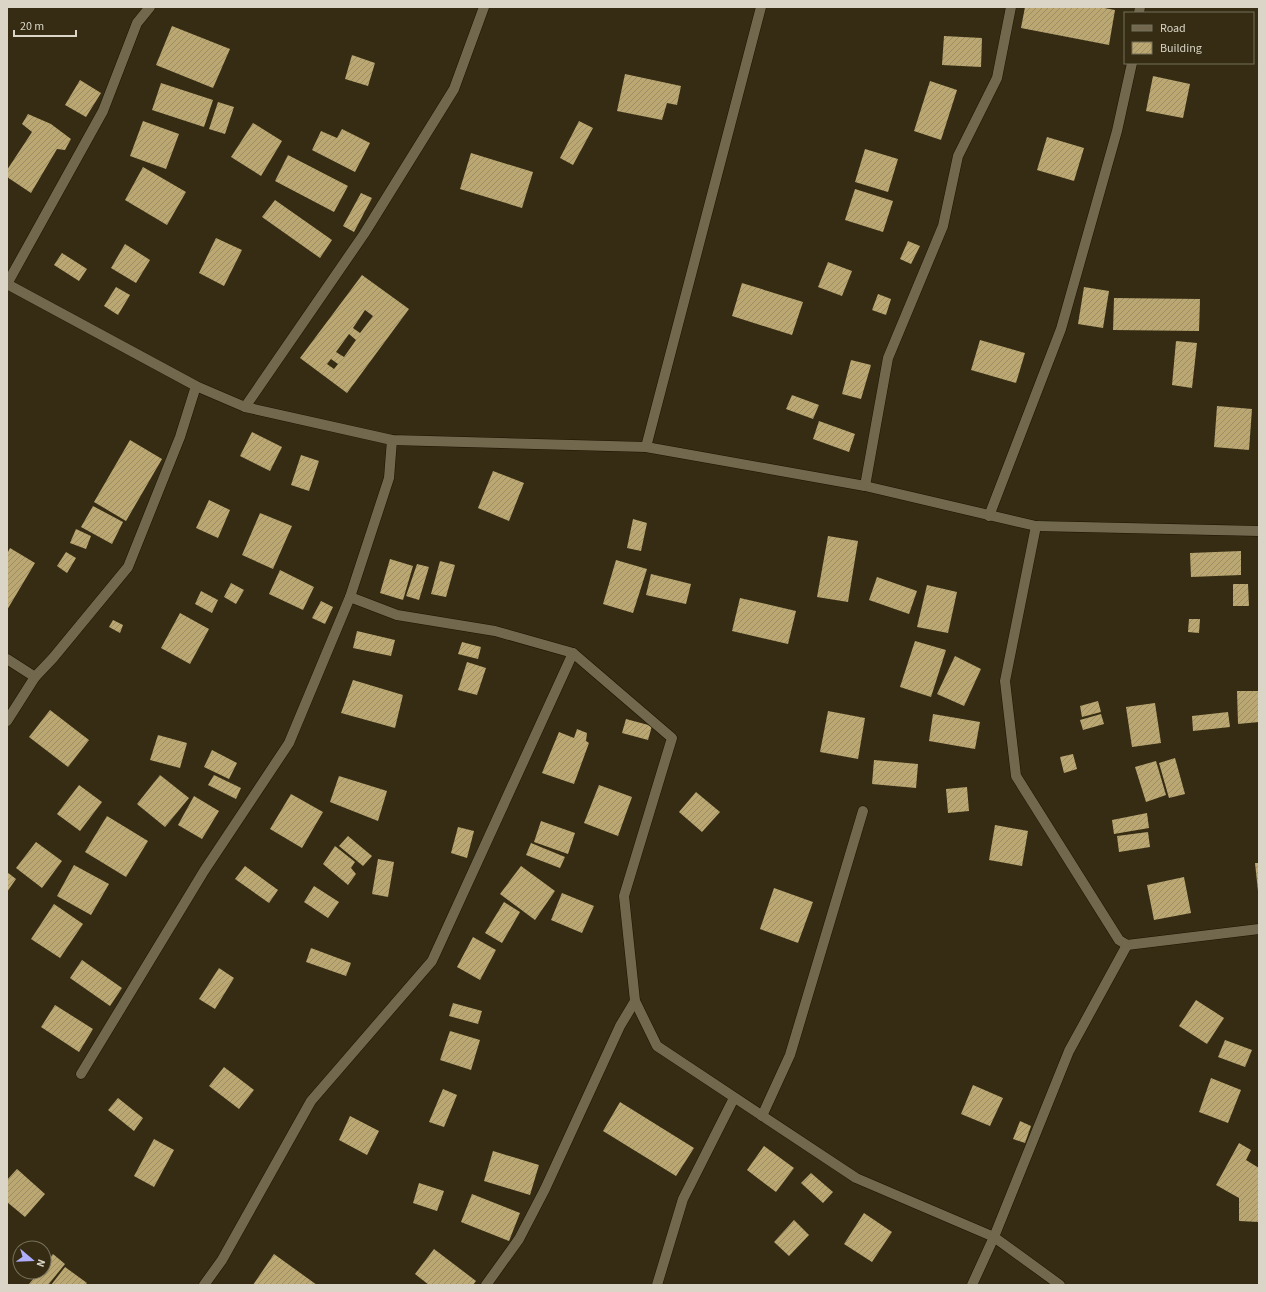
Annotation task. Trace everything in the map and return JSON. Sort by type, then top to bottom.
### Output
[{"type":"street","points":[[150,7],[137,23],[103,111],[7,284],[196,386],[245,407],[392,440],[646,446],[865,486],[1036,526],[1259,531]]},
{"type":"street","points":[[245,407],[364,234],[454,89],[484,7]]},
{"type":"street","points":[[646,446],[761,7]]},
{"type":"street","points":[[865,486],[888,358],[943,226],[958,156],[997,78],[1011,7]]},
{"type":"street","points":[[989,516],[1061,329],[1117,131],[1132,64]]},
{"type":"street","points":[[7,721],[35,677],[128,567],[180,437],[196,386]]},
{"type":"street","points":[[81,1074],[204,871],[290,743],[350,597],[388,478],[392,440]]},
{"type":"street","points":[[1036,526],[1005,681],[1016,776],[1119,940],[1127,945],[1259,929]]},
{"type":"street","points":[[350,597],[397,615],[495,631],[573,653],[672,738],[624,896],[635,1001],[657,1046],[856,1178],[994,1237],[1060,1285]]},
{"type":"street","points":[[204,1285],[222,1260],[311,1101],[432,961],[573,653]]},
{"type":"street","points":[[7,659],[35,677]]},
{"type":"street","points":[[762,1116],[790,1054],[863,811]]},
{"type":"street","points":[[972,1285],[994,1237],[1069,1051],[1127,945]]},
{"type":"street","points":[[486,1285],[522,1233],[545,1189],[620,1026],[635,1001]]},
{"type":"street","points":[[657,1285],[683,1199],[734,1098]]},
{"type":"building","points":[[1025,7],[1099,7],[1115,10],[1109,45],[1021,28]]},
{"type":"building","points":[[172,26],[230,49],[213,88],[156,65]]},
{"type":"building","points":[[944,36],[982,38],[981,67],[942,65]]},
{"type":"building","points":[[352,55],[375,63],[368,86],[345,79]]},
{"type":"building","points":[[625,74],[681,86],[677,105],[667,103],[662,120],[617,111]]},
{"type":"building","points":[[1153,76],[1190,84],[1183,118],[1146,111]]},
{"type":"building","points":[[80,80],[101,93],[86,117],[65,105]]},
{"type":"building","points":[[930,81],[957,90],[941,140],[914,131]]},
{"type":"building","points":[[161,83],[213,100],[204,127],[152,110]]},
{"type":"building","points":[[218,102],[234,107],[225,134],[209,129]]},
{"type":"building","points":[[28,114],[51,124],[71,139],[65,150],[57,149],[31,193],[7,177],[7,170],[32,132],[22,124]]},
{"type":"building","points":[[143,121],[179,134],[166,169],[130,156]]},
{"type":"building","points":[[579,121],[593,128],[573,165],[560,158]]},
{"type":"building","points":[[253,123],[282,141],[261,176],[231,157]]},
{"type":"building","points":[[342,129],[370,143],[355,172],[312,150],[321,131],[337,138]]},
{"type":"building","points":[[1047,137],[1084,148],[1074,181],[1037,170]]},
{"type":"building","points":[[865,149],[898,159],[888,192],[855,182]]},
{"type":"building","points":[[471,153],[533,172],[522,208],[460,189]]},
{"type":"building","points":[[288,155],[348,186],[334,212],[275,181]]},
{"type":"building","points":[[143,167],[186,192],[167,225],[125,200]]},
{"type":"building","points":[[855,189],[893,201],[883,232],[845,220]]},
{"type":"building","points":[[361,193],[372,198],[354,232],[343,226]]},
{"type":"building","points":[[275,200],[332,240],[320,258],[262,217]]},
{"type":"building","points":[[216,238],[242,250],[224,286],[199,273]]},
{"type":"building","points":[[908,241],[920,246],[911,264],[900,259]]},
{"type":"building","points":[[125,244],[150,260],[136,283],[111,268]]},
{"type":"building","points":[[62,253],[87,269],[79,281],[54,265]]},
{"type":"building","points":[[828,262],[852,271],[842,296],[818,287]]},
{"type":"building","points":[[362,275],[409,309],[347,393],[300,358]],"holes":[[[365,310],[373,316],[360,333],[353,328]],[[349,334],[356,340],[344,357],[336,352]],[[331,359],[338,364],[334,369],[327,364]]]},
{"type":"building","points":[[742,283],[803,302],[792,335],[732,316]]},
{"type":"building","points":[[116,287],[130,295],[118,315],[104,306]]},
{"type":"building","points":[[1084,287],[1109,291],[1103,328],[1078,324]]},
{"type":"building","points":[[878,294],[891,299],[886,315],[872,310]]},
{"type":"building","points":[[1114,298],[1200,299],[1199,331],[1113,330]]},
{"type":"building","points":[[980,340],[1025,353],[1016,383],[971,370]]},
{"type":"building","points":[[1176,341],[1197,343],[1192,388],[1172,385]]},
{"type":"building","points":[[851,360],[871,365],[861,399],[842,394]]},
{"type":"building","points":[[792,395],[819,405],[813,419],[786,409]]},
{"type":"building","points":[[1217,406],[1252,409],[1249,450],[1214,447]]},
{"type":"building","points":[[819,421],[855,434],[849,452],[813,439]]},
{"type":"building","points":[[252,432],[282,447],[270,471],[240,456]]},
{"type":"building","points":[[130,440],[162,459],[126,521],[94,502]]},
{"type":"building","points":[[301,455],[319,461],[309,491],[291,485]]},
{"type":"building","points":[[493,471],[524,483],[509,521],[478,508]]},
{"type":"building","points":[[209,500],[230,510],[218,538],[196,528]]},
{"type":"building","points":[[93,506],[123,522],[112,544],[81,527]]},
{"type":"building","points":[[260,513],[292,526],[273,569],[242,555]]},
{"type":"building","points":[[633,519],[647,523],[641,551],[627,548]]},
{"type":"building","points":[[76,529],[91,536],[86,549],[70,543]]},
{"type":"building","points":[[828,536],[858,541],[848,602],[817,597]]},
{"type":"building","points":[[10,548],[35,563],[7,610],[7,554]]},
{"type":"building","points":[[1241,551],[1241,575],[1191,577],[1190,553]]},
{"type":"building","points":[[66,552],[76,558],[67,573],[57,566]]},
{"type":"building","points":[[390,559],[413,566],[403,600],[380,593]]},
{"type":"building","points":[[616,560],[647,569],[633,613],[603,604]]},
{"type":"building","points":[[440,561],[455,565],[446,597],[431,594]]},
{"type":"building","points":[[417,564],[429,567],[419,600],[406,596]]},
{"type":"building","points":[[280,570],[314,587],[303,610],[269,594]]},
{"type":"building","points":[[651,574],[691,584],[686,604],[646,595]]},
{"type":"building","points":[[877,577],[917,591],[909,614],[869,600]]},
{"type":"building","points":[[231,583],[244,590],[236,604],[224,597]]},
{"type":"building","points":[[1233,584],[1248,584],[1249,606],[1233,606]]},
{"type":"building","points":[[927,585],[957,592],[948,633],[917,627]]},
{"type":"building","points":[[201,591],[218,600],[212,613],[195,604]]},
{"type":"building","points":[[740,598],[796,611],[788,644],[732,631]]},
{"type":"building","points":[[321,601],[333,607],[325,624],[312,618]]},
{"type":"building","points":[[180,613],[209,629],[190,664],[161,648]]},
{"type":"building","points":[[1189,619],[1200,619],[1199,633],[1188,632]]},
{"type":"building","points":[[113,620],[123,625],[120,633],[109,627]]},
{"type":"building","points":[[357,631],[395,640],[391,656],[353,648]]},
{"type":"building","points":[[915,641],[946,650],[931,697],[900,687]]},
{"type":"building","points":[[462,642],[481,647],[478,659],[458,654]]},
{"type":"building","points":[[955,656],[981,669],[964,706],[937,694]]},
{"type":"building","points":[[467,662],[486,668],[477,695],[458,690]]},
{"type":"building","points":[[353,680],[403,695],[395,728],[341,713]]},
{"type":"building","points":[[1237,691],[1259,691],[1259,722],[1238,724]]},
{"type":"building","points":[[1098,701],[1101,712],[1082,717],[1080,706]]},
{"type":"building","points":[[1155,703],[1161,743],[1132,747],[1126,707]]},
{"type":"building","points":[[50,710],[89,740],[68,767],[29,737]]},
{"type":"building","points":[[828,711],[865,718],[858,759],[820,752]]},
{"type":"building","points":[[1228,712],[1230,727],[1193,731],[1192,716]]},
{"type":"building","points":[[933,714],[980,722],[975,749],[929,741]]},
{"type":"building","points":[[1101,714],[1104,724],[1083,730],[1080,720]]},
{"type":"building","points":[[626,719],[652,726],[648,740],[622,733]]},
{"type":"building","points":[[577,729],[587,733],[586,741],[589,743],[574,784],[542,773],[559,732],[574,738]]},
{"type":"building","points":[[158,735],[187,743],[180,768],[150,760]]},
{"type":"building","points":[[212,750],[237,763],[229,779],[204,767]]},
{"type":"building","points":[[1073,754],[1077,769],[1064,773],[1060,757]]},
{"type":"building","points":[[1175,758],[1185,794],[1169,798],[1159,763]]},
{"type":"building","points":[[874,760],[918,764],[916,788],[872,784]]},
{"type":"building","points":[[1156,761],[1166,795],[1146,802],[1135,767]]},
{"type":"building","points":[[160,775],[189,798],[165,827],[137,804]]},
{"type":"building","points":[[214,775],[241,788],[236,799],[208,785]]},
{"type":"building","points":[[339,776],[387,791],[378,821],[330,802]]},
{"type":"building","points":[[79,785],[102,802],[80,831],[57,814]]},
{"type":"building","points":[[599,785],[632,797],[618,836],[584,823]]},
{"type":"building","points":[[967,787],[969,811],[948,813],[946,789]]},
{"type":"building","points":[[696,792],[720,812],[702,832],[679,812]]},
{"type":"building","points":[[291,794],[323,812],[302,848],[270,829]]},
{"type":"building","points":[[194,796],[219,811],[202,839],[178,825]]},
{"type":"building","points":[[1147,813],[1149,828],[1114,834],[1112,820]]},
{"type":"building","points":[[107,816],[148,841],[126,877],[85,852]]},
{"type":"building","points":[[541,821],[575,833],[568,854],[534,842]]},
{"type":"building","points":[[995,825],[1028,831],[1022,866],[989,860]]},
{"type":"building","points":[[458,827],[474,831],[467,858],[451,853]]},
{"type":"building","points":[[1148,832],[1150,847],[1119,852],[1117,836]]},
{"type":"building","points":[[348,836],[372,856],[363,866],[339,846]]},
{"type":"building","points":[[36,842],[62,861],[42,888],[16,868]]},
{"type":"building","points":[[531,843],[565,857],[560,868],[526,855]]},
{"type":"building","points":[[335,846],[355,862],[351,868],[356,874],[348,885],[323,864]]},
{"type":"building","points":[[378,859],[394,862],[388,897],[372,894]]},
{"type":"building","points":[[1255,863],[1259,863],[1259,891],[1258,891]]},
{"type":"building","points":[[74,865],[109,884],[91,915],[57,896]]},
{"type":"building","points":[[245,866],[278,890],[269,903],[235,879]]},
{"type":"building","points":[[521,866],[555,891],[535,920],[500,894]]},
{"type":"building","points":[[7,872],[16,879],[7,892]]},
{"type":"building","points":[[1184,877],[1191,913],[1154,920],[1147,885]]},
{"type":"building","points":[[314,886],[339,902],[328,918],[304,902]]},
{"type":"building","points":[[774,888],[813,902],[798,943],[760,929]]},
{"type":"building","points":[[562,893],[594,906],[582,933],[551,920]]},
{"type":"building","points":[[504,902],[520,912],[502,943],[485,933]]},
{"type":"building","points":[[54,904],[83,924],[60,958],[31,939]]},
{"type":"building","points":[[473,937],[496,950],[480,980],[457,967]]},
{"type":"building","points":[[311,948],[351,963],[346,976],[306,962]]},
{"type":"building","points":[[82,960],[122,988],[110,1006],[70,978]]},
{"type":"building","points":[[219,968],[234,978],[215,1009],[199,999]]},
{"type":"building","points":[[1196,1000],[1224,1018],[1207,1044],[1179,1026]]},
{"type":"building","points":[[453,1003],[482,1011],[478,1024],[449,1016]]},
{"type":"building","points":[[55,1005],[93,1029],[79,1052],[41,1027]]},
{"type":"building","points":[[450,1031],[480,1040],[471,1070],[440,1060]]},
{"type":"building","points":[[1225,1040],[1252,1050],[1245,1067],[1218,1057]]},
{"type":"building","points":[[224,1067],[254,1090],[239,1109],[209,1086]]},
{"type":"building","points":[[1211,1078],[1241,1090],[1228,1123],[1199,1112]]},
{"type":"building","points":[[973,1085],[1003,1098],[990,1126],[961,1114]]},
{"type":"building","points":[[443,1089],[457,1095],[444,1127],[429,1122]]},
{"type":"building","points":[[118,1098],[143,1118],[134,1131],[108,1110]]},
{"type":"building","points":[[620,1102],[694,1148],[676,1176],[603,1131]]},
{"type":"building","points":[[350,1116],[379,1131],[367,1155],[339,1140]]},
{"type":"building","points":[[1020,1121],[1031,1126],[1025,1143],[1013,1139]]},
{"type":"building","points":[[154,1139],[174,1150],[154,1187],[134,1176]]},
{"type":"building","points":[[1239,1143],[1251,1150],[1246,1160],[1259,1168],[1259,1222],[1239,1221],[1239,1198],[1216,1185]]},
{"type":"building","points":[[764,1146],[794,1168],[776,1192],[747,1170]]},
{"type":"building","points":[[493,1151],[539,1165],[530,1195],[484,1181]]},
{"type":"building","points":[[17,1169],[45,1194],[25,1217],[7,1202],[7,1180]]},
{"type":"building","points":[[811,1173],[833,1192],[823,1203],[801,1183]]},
{"type":"building","points":[[419,1183],[444,1191],[437,1211],[413,1203]]},
{"type":"building","points":[[472,1194],[520,1213],[509,1241],[461,1222]]},
{"type":"building","points":[[864,1213],[892,1232],[872,1262],[844,1244]]},
{"type":"building","points":[[794,1220],[809,1235],[789,1256],[774,1242]]},
{"type":"building","points":[[434,1249],[476,1281],[473,1285],[429,1285],[415,1274]]},
{"type":"building","points":[[53,1254],[65,1264],[48,1285],[29,1284],[32,1280],[52,1280]]},
{"type":"building","points":[[274,1254],[317,1285],[253,1285]]},
{"type":"building","points":[[65,1267],[87,1283],[85,1285],[51,1285]]}]
